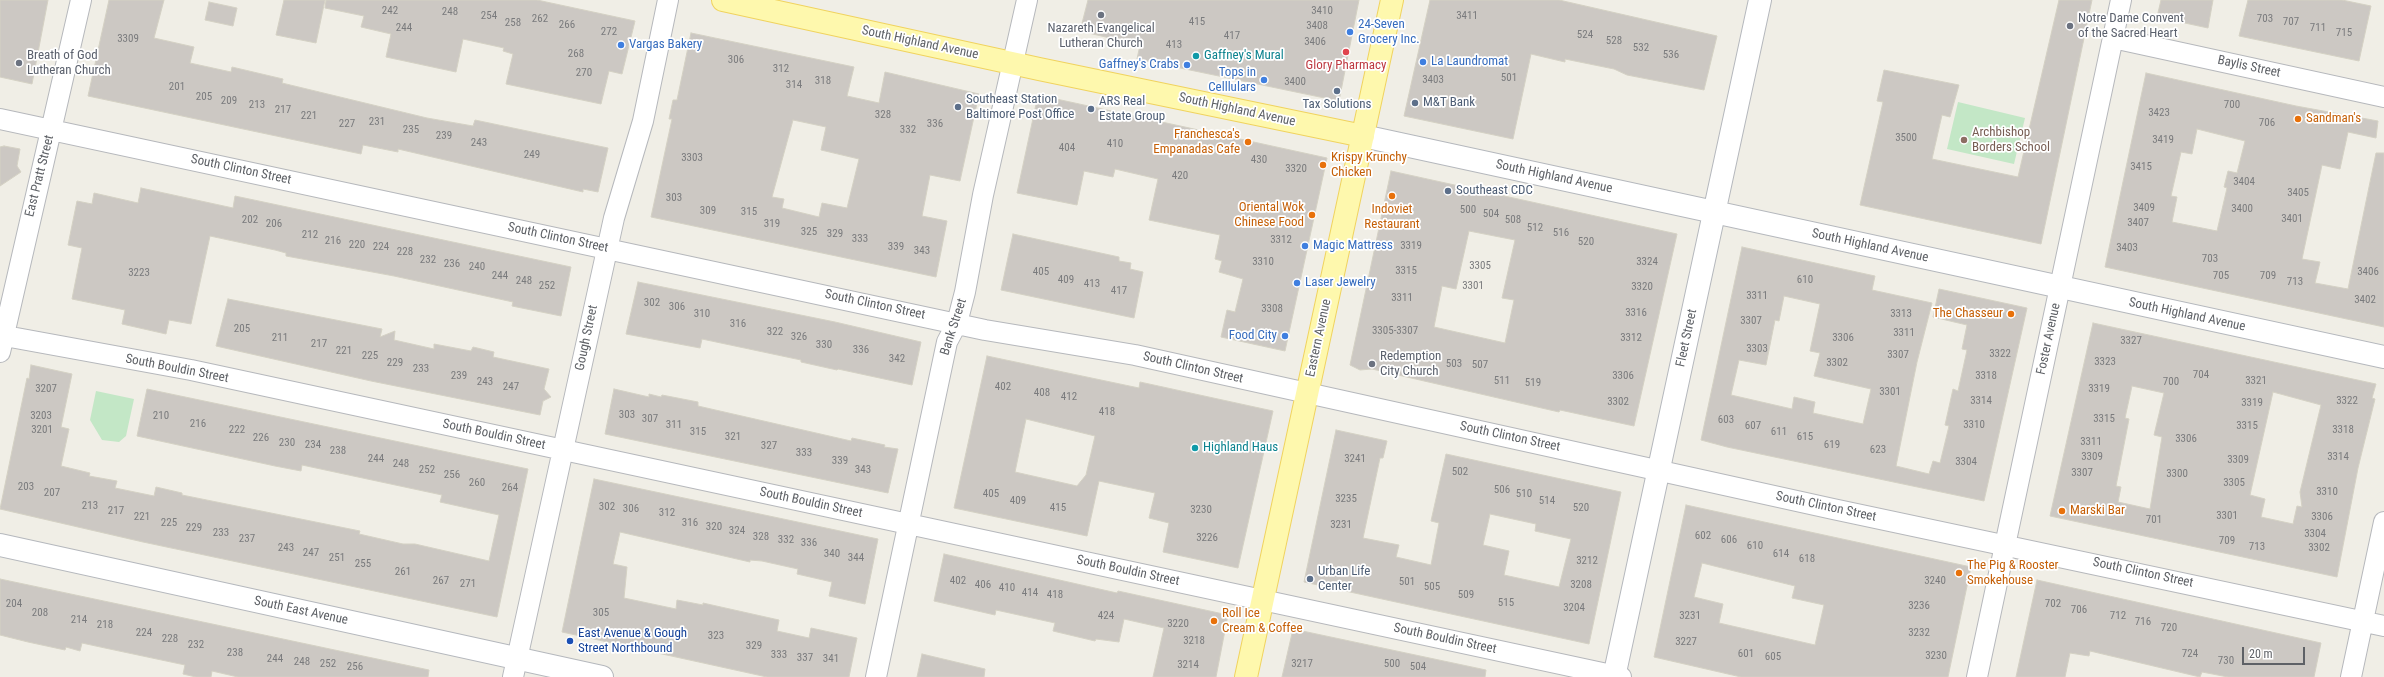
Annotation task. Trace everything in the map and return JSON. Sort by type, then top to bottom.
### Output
[{"type":"main road","name":"South Highland Avenue","points":[[723,0],[1013,63],[1363,136]]},
{"type":"main road","name":"Eastern Avenue","points":[[1246,677],[1392,0]]},
{"type":"street","name":"East Pratt Street","points":[[1,341],[52,130],[81,0]]},
{"type":"street","name":"Gough Street","points":[[515,668],[614,218],[643,121],[668,0]]},
{"type":"street","name":"Bank Street","points":[[876,677],[947,342],[957,323],[1027,0]]},
{"type":"street","name":"Fleet Street","points":[[1617,676],[1659,469],[1760,0]]},
{"type":"street","name":"Foster Avenue","points":[[1977,677],[2121,0]]},
{"type":"street","name":"Baylis Street","points":[[2113,38],[2384,97]]},
{"type":"street","name":"South Clinton Street","points":[[0,119],[985,330],[1135,355],[1307,394],[1659,469],[1832,509],[2005,544],[2384,626]]},
{"type":"street","name":"South Highland Avenue","points":[[1363,136],[2384,357]]},
{"type":"street","name":"South Bouldin Street","points":[[1,341],[191,370],[1617,676]]},
{"type":"street","points":[[2351,677],[2384,522]]},
{"type":"street","name":"South East Avenue","points":[[0,544],[515,668],[602,677]]},
{"type":"green space","points":[[1958,102],[2025,118],[2014,164],[1947,149]]},
{"type":"green space","points":[[96,391],[134,399],[126,436],[119,442],[102,440],[90,420]]},
{"type":"building","points":[[0,0],[48,0],[32,84],[0,77]]},
{"type":"building","points":[[109,0],[164,0],[154,38],[194,47],[190,63],[231,72],[232,67],[283,79],[282,83],[427,118],[473,126],[475,120],[608,148],[598,192],[583,189],[583,192],[398,149],[398,152],[363,145],[361,154],[88,96]]},
{"type":"building","points":[[284,0],[325,0],[316,43],[276,35]]},
{"type":"building","points":[[326,0],[537,0],[635,21],[622,74],[609,71],[601,104],[506,84],[513,54],[503,51],[504,48],[463,39],[456,72],[386,57],[391,34],[361,27],[364,16],[325,8]]},
{"type":"building","points":[[1088,0],[1359,0],[1339,101],[1137,59],[1140,45],[1080,31]]},
{"type":"building","points":[[1430,0],[1559,0],[1717,36],[1704,90],[1627,75],[1614,69],[1565,59],[1565,62],[1531,54],[1513,139],[1404,116]]},
{"type":"building","points":[[2059,0],[2092,0],[2041,244],[1860,205],[1883,102],[1877,101],[1884,70],[1959,85],[1950,117],[1942,115],[1932,159],[2018,177]]},
{"type":"building","points":[[2161,0],[2213,0],[2208,28],[2157,17]]},
{"type":"building","points":[[2248,0],[2342,0],[2371,6],[2359,61],[2239,36]]},
{"type":"building","points":[[209,2],[237,8],[233,26],[205,20]]},
{"type":"building","points":[[691,33],[854,67],[847,96],[879,103],[885,72],[979,94],[960,181],[930,175],[922,216],[947,221],[936,277],[651,217],[672,119],[669,119],[673,100],[677,100]],"holes":[[[793,120],[826,127],[821,150],[859,159],[847,208],[822,203],[819,217],[782,208],[784,199],[772,197]]]},
{"type":"building","points":[[2146,73],[2296,106],[2378,121],[2376,138],[2348,132],[2340,169],[2322,165],[2302,259],[2320,262],[2315,283],[2348,289],[2376,153],[2384,153],[2384,327],[2105,267]],"holes":[[[2197,129],[2245,141],[2237,173],[2228,171],[2224,187],[2227,188],[2217,231],[2172,222],[2177,197],[2171,196],[2181,152],[2192,154]]]},
{"type":"building","points":[[1038,95],[1327,158],[1285,351],[1221,337],[1227,310],[1235,312],[1243,279],[1219,272],[1222,261],[1215,259],[1220,235],[1149,220],[1158,179],[1115,169],[1113,177],[1084,171],[1077,205],[1017,193]]},
{"type":"building","points":[[4,146],[20,149],[17,166],[21,172],[0,186],[0,147]]},
{"type":"building","points":[[1391,171],[1677,234],[1634,426],[1560,410],[1559,412],[1372,369],[1360,370],[1350,365]],"holes":[[[1469,231],[1515,240],[1502,298],[1514,300],[1505,343],[1434,327],[1442,286],[1456,289]]]},
{"type":"building","points":[[141,188],[233,208],[235,196],[571,267],[561,316],[512,306],[513,302],[394,276],[286,256],[286,253],[275,250],[210,236],[191,324],[169,320],[166,334],[122,324],[125,310],[72,299],[82,248],[68,245],[77,201],[92,204],[94,193],[138,203]]},
{"type":"building","points":[[1013,234],[1119,257],[1119,261],[1131,263],[1130,269],[1143,272],[1134,318],[1001,290]]},
{"type":"building","points":[[1742,247],[1875,276],[1872,290],[1932,303],[1917,362],[1896,466],[1929,474],[1933,461],[1940,463],[1949,426],[1945,425],[1953,389],[1958,391],[1967,350],[1962,349],[1967,325],[1933,317],[1939,289],[2027,308],[1984,501],[1727,447],[1701,440]],"holes":[[[1784,296],[1820,304],[1810,351],[1820,353],[1814,376],[1871,389],[1863,424],[1813,413],[1815,402],[1794,397],[1792,409],[1731,395],[1739,360],[1766,365],[1775,320],[1779,321]]]},
{"type":"building","points":[[638,282],[835,322],[921,342],[912,385],[837,370],[801,362],[801,360],[702,339],[700,348],[626,334]]},
{"type":"building","points":[[228,299],[382,329],[380,337],[395,331],[394,340],[434,349],[434,344],[471,351],[473,347],[494,352],[493,357],[549,369],[544,389],[551,397],[543,401],[540,415],[371,381],[216,346]]},
{"type":"building","points":[[2093,323],[2376,384],[2372,398],[2375,399],[2358,468],[2337,577],[2050,516]],"holes":[[[2132,386],[2164,393],[2154,435],[2162,437],[2150,509],[2118,502],[2121,487],[2116,486],[2129,419],[2125,418]],[[2273,392],[2321,405],[2300,492],[2302,507],[2297,506],[2293,524],[2261,517],[2265,499],[2250,495]]]},
{"type":"building","points":[[987,356],[1139,388],[1140,382],[1273,411],[1238,568],[1163,552],[1169,523],[1149,518],[1155,493],[1099,481],[1087,536],[954,508]],"holes":[[[1026,419],[1095,436],[1086,475],[1077,486],[1015,472]]]},
{"type":"building","points":[[31,365],[72,374],[61,427],[69,429],[61,466],[90,473],[89,476],[117,481],[115,488],[154,496],[156,487],[182,493],[182,495],[360,531],[359,534],[403,544],[415,544],[489,561],[499,515],[440,502],[442,495],[302,465],[301,471],[275,466],[137,436],[147,389],[528,469],[497,617],[143,542],[0,509]]},
{"type":"building","points":[[614,389],[649,397],[649,394],[661,397],[662,395],[698,402],[698,406],[851,441],[852,438],[885,445],[884,447],[898,449],[888,493],[605,434]]},
{"type":"building","points":[[1336,430],[1387,441],[1383,458],[1380,458],[1363,538],[1399,545],[1396,557],[1431,565],[1439,523],[1431,521],[1446,454],[1621,492],[1589,644],[1304,582]],"holes":[[[1490,514],[1536,524],[1535,531],[1571,539],[1559,587],[1504,575],[1509,551],[1483,545]]]},
{"type":"building","points":[[594,479],[878,539],[865,604],[829,596],[832,582],[797,574],[798,569],[762,561],[750,560],[750,562],[620,532],[613,564],[627,567],[624,598],[676,609],[677,600],[703,605],[703,603],[779,620],[777,631],[809,638],[811,628],[857,638],[849,677],[767,677],[562,632]]},
{"type":"building","points":[[1686,505],[1971,567],[1948,677],[1741,677],[1654,657]],"holes":[[[1702,563],[1795,586],[1792,598],[1824,605],[1815,645],[1719,623],[1723,604],[1694,597]]]},
{"type":"building","points":[[944,554],[1117,593],[1118,591],[1228,615],[1216,677],[1153,677],[1164,628],[1124,619],[1119,642],[1096,639],[1095,641],[1053,631],[1055,623],[996,610],[995,615],[934,601]]},
{"type":"building","points":[[0,579],[429,670],[428,677],[238,677],[212,671],[211,677],[196,677],[183,674],[185,665],[82,643],[80,651],[66,647],[65,650],[28,642],[0,635]]},
{"type":"building","points":[[2037,580],[2321,643],[2314,677],[2228,677],[2202,672],[2200,677],[2090,651],[2089,656],[2070,653],[2065,677],[2016,677]]},
{"type":"building","points":[[1293,629],[1486,670],[1485,677],[1282,677]]},
{"type":"building","points":[[922,654],[985,669],[984,677],[917,677]]},
{"type":"place","name":"Nazareth Evangelical Lutheran Church","points":[[1101,15]]},
{"type":"place","name":"Notre Dame Convent of the Sacred Heart","points":[[2070,26]]},
{"type":"place","name":"24-Seven Grocery Inc.","points":[[1350,32]]},
{"type":"place","name":"Vargas Bakery","points":[[621,45]]},
{"type":"place","name":"Glory Pharmacy","points":[[1346,52]]},
{"type":"place","name":"Gaffney's Mural","points":[[1196,56]]},
{"type":"place","name":"La Laundromat","points":[[1423,62]]},
{"type":"place","name":"Breath of God Lutheran Church","points":[[19,63]]},
{"type":"place","name":"Gaffney's Crabs","points":[[1187,65]]},
{"type":"place","name":"Tops in Celllulars","points":[[1264,80]]},
{"type":"place","name":"Tax Solutions","points":[[1337,91]]},
{"type":"place","name":"M&T Bank","points":[[1415,103]]},
{"type":"place","name":"Southeast Station Baltimore Post Office","points":[[958,107]]},
{"type":"place","name":"ARS Real Estate Group","points":[[1091,109]]},
{"type":"place","name":"Sandman's","points":[[2298,119]]},
{"type":"place","name":"Archbishop Borders School","points":[[1964,140]]},
{"type":"place","name":"Franchesca's Empanadas Cafe","points":[[1248,142]]},
{"type":"place","name":"Krispy Krunchy Chicken","points":[[1323,165]]},
{"type":"place","name":"Southeast CDC","points":[[1448,191]]},
{"type":"place","name":"Indoviet Restaurant","points":[[1392,196]]},
{"type":"place","name":"Oriental Wok Chinese Food","points":[[1312,215]]},
{"type":"place","name":"Magic Mattress","points":[[1305,246]]},
{"type":"place","name":"Laser Jewelry","points":[[1297,283]]},
{"type":"place","name":"The Chasseur","points":[[2011,314]]},
{"type":"place","name":"Food City","points":[[1285,336]]},
{"type":"place","name":"Redemption City Church","points":[[1372,364]]},
{"type":"place","name":"Highland Haus","points":[[1195,448]]},
{"type":"place","name":"Marski Bar","points":[[2062,511]]},
{"type":"place","name":"The Pig & Rooster Smokehouse","points":[[1959,573]]},
{"type":"place","name":"Urban Life Center","points":[[1310,579]]},
{"type":"place","name":"Roll Ice Cream & Coffee","points":[[1214,621]]},
{"type":"place","name":"East Avenue & Gough Street Northbound","points":[[570,641]]}]
